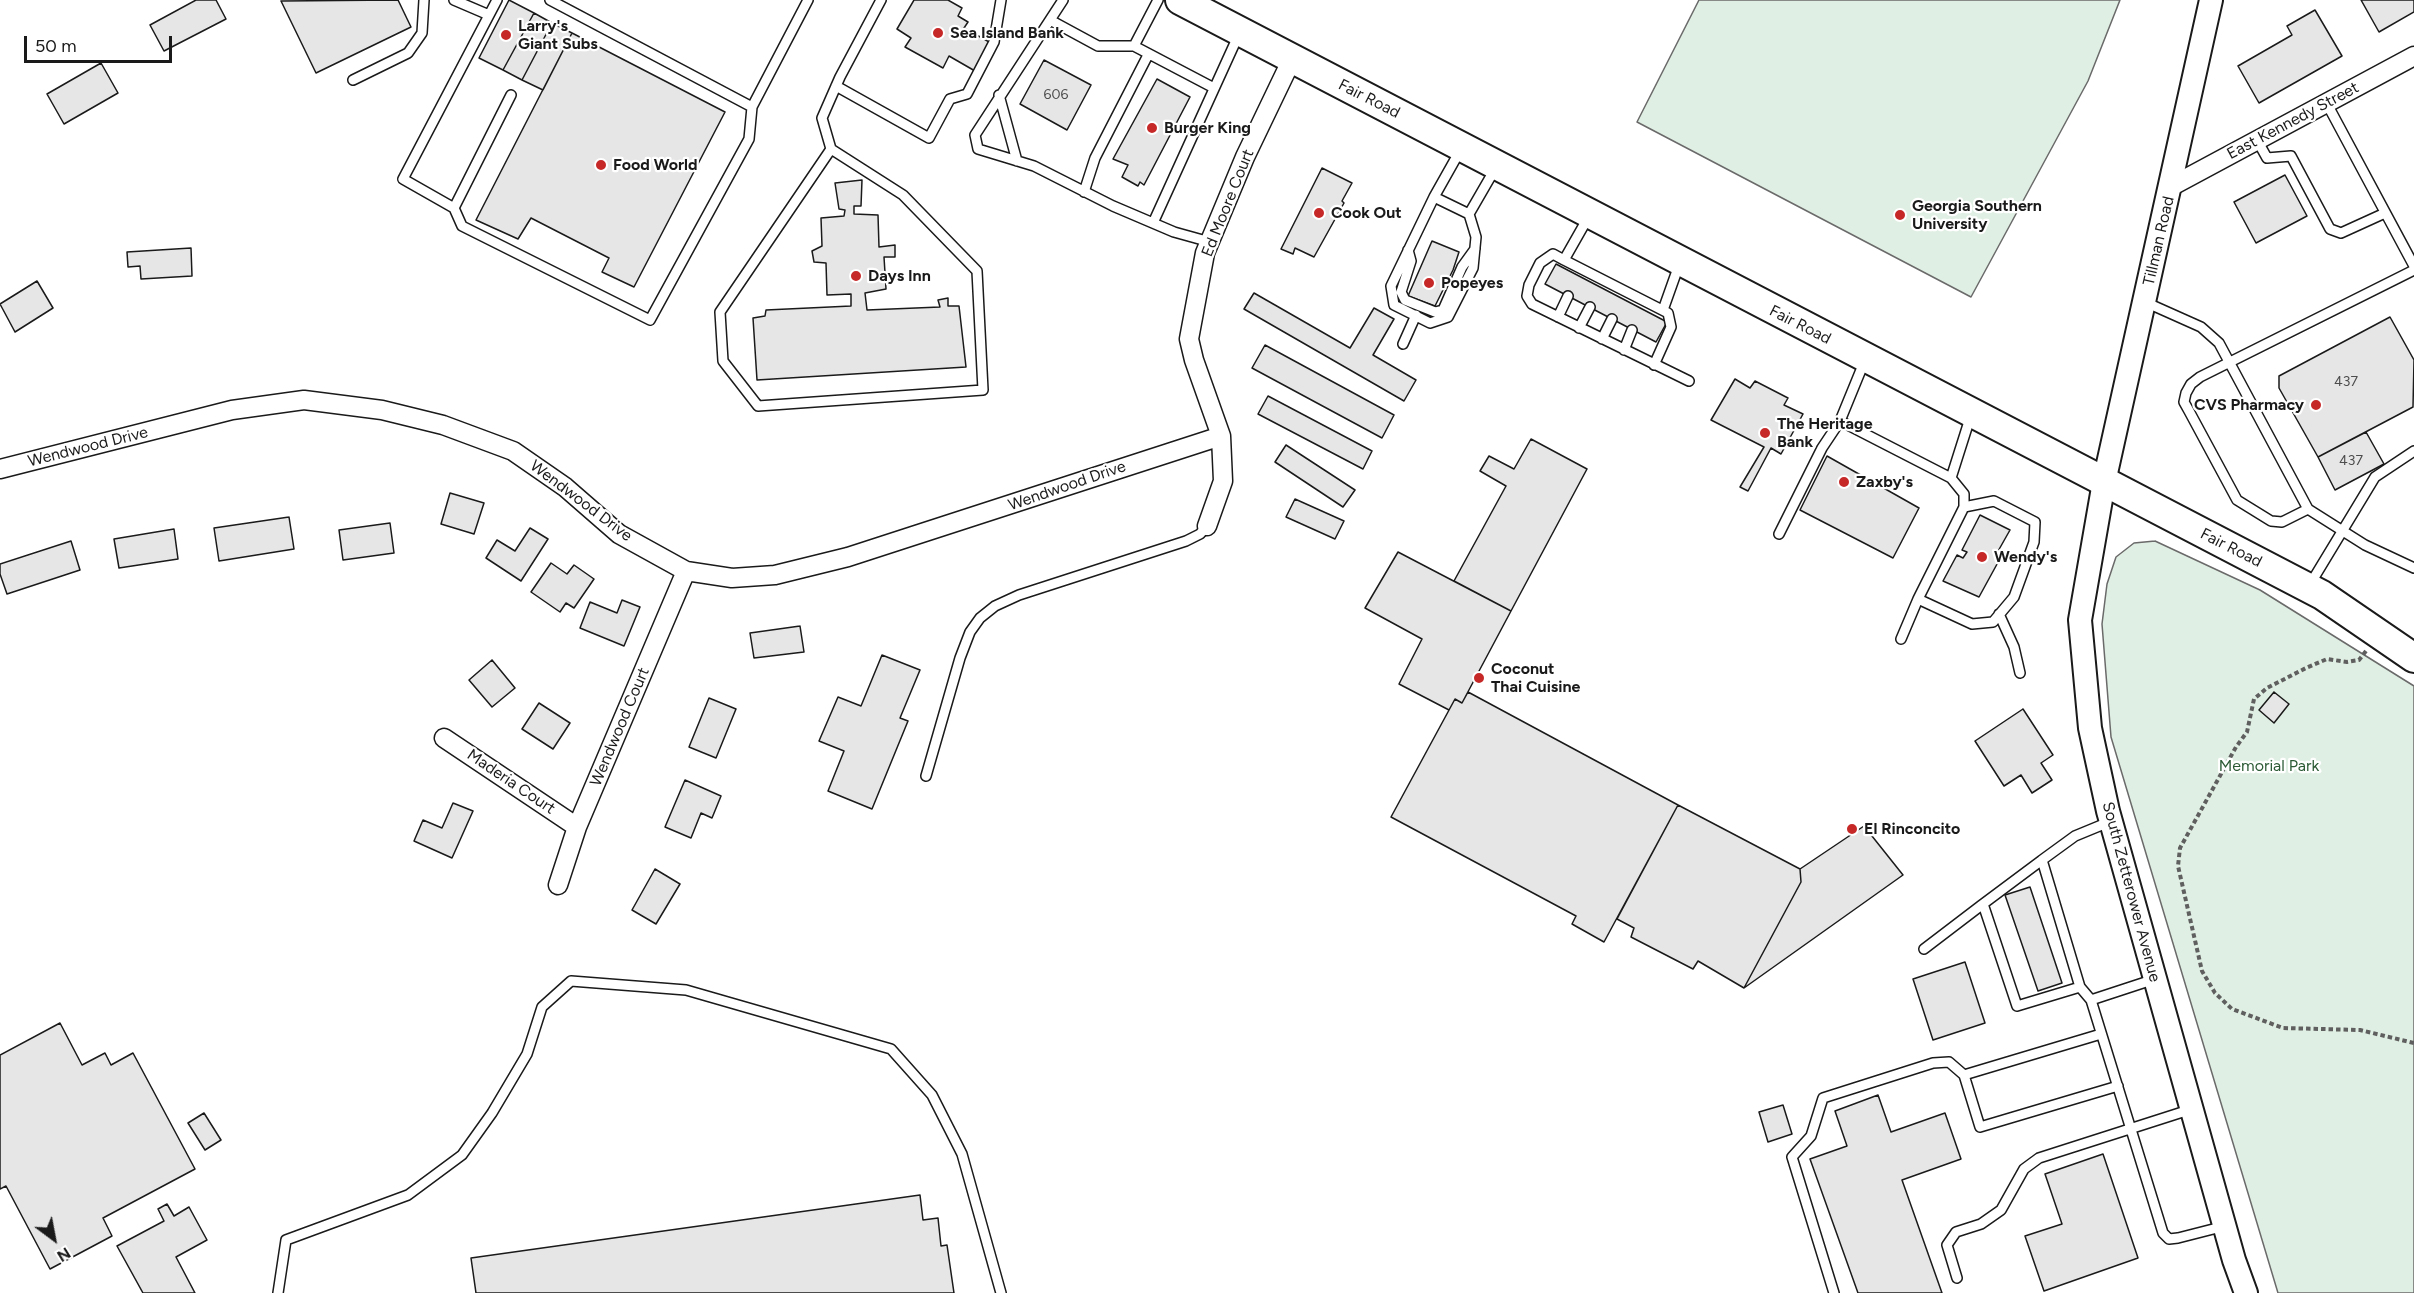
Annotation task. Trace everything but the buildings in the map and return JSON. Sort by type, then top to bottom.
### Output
[{"type":"main road","name":"Fair Road","points":[[1180,0],[2307,588],[2414,658]]},
{"type":"street","name":"Tillman Road","points":[[2103,482],[2172,186],[2211,0]]},
{"type":"street","name":"East Kennedy Street","points":[[2172,186],[2414,56]]},
{"type":"street","name":"Ed Moore Court","points":[[1207,526],[1223,481],[1221,436],[1194,360],[1189,339],[1205,253],[1245,157],[1292,59]]},
{"type":"street","name":"Wendwood Drive","points":[[0,469],[232,410],[304,400],[382,410],[443,425],[513,451],[566,487],[619,534],[686,571],[732,578],[775,575],[796,570],[1012,506],[1221,436]]},
{"type":"street","name":"South Zetterower Avenue","points":[[2103,482],[2080,620],[2090,728],[2111,822],[2246,1293]]},
{"type":"street","name":"Wendwood Court","points":[[558,885],[578,827],[686,571]]},
{"type":"street","name":"Maderia Court","points":[[444,738],[578,827]]},
{"type":"lane","points":[[353,80],[408,53],[422,33],[424,0]]},
{"type":"lane","points":[[454,0],[489,15]]},
{"type":"lane","points":[[497,0],[403,179],[454,208],[462,226],[651,320],[749,139],[752,107],[808,0]]},
{"type":"lane","points":[[831,149],[720,312],[723,361],[758,406],[983,390],[977,271],[903,195],[831,149],[822,118],[880,0]]},
{"type":"lane","points":[[1064,0],[999,95],[975,135],[978,149],[1017,161],[1153,223],[1210,242]]},
{"type":"lane","points":[[1134,46],[1158,0]]},
{"type":"lane","points":[[836,86],[929,138],[950,99],[966,94],[994,42],[998,1]]},
{"type":"lane","points":[[557,2],[752,107]]},
{"type":"lane","points":[[1050,20],[1098,46],[1134,46],[1214,88]]},
{"type":"lane","points":[[1153,223],[1240,31]]},
{"type":"lane","points":[[1084,192],[1095,158],[1148,54]]},
{"type":"lane","points":[[454,208],[511,95]]},
{"type":"lane","points":[[999,95],[1017,161]]},
{"type":"lane","points":[[2308,509],[2282,522],[2271,521],[2237,500],[2184,402],[2191,384],[2414,268],[2326,102]]},
{"type":"lane","points":[[2257,140],[2267,158],[2291,156],[2330,229],[2341,233],[2385,213]]},
{"type":"lane","points":[[1434,197],[1469,214],[1476,237],[1473,268],[1448,317],[1430,322],[1394,305],[1391,286],[1434,197],[1462,147]]},
{"type":"lane","points":[[1469,214],[1497,166]]},
{"type":"lane","points":[[1564,260],[1590,213]]},
{"type":"lane","points":[[1408,250],[1411,261],[1401,292],[1405,300],[1435,312],[1443,310],[1462,267],[1475,249]]},
{"type":"lane","points":[[1654,365],[1671,327],[1671,320],[1663,310],[1646,307],[1601,284],[1554,254],[1540,263],[1529,285],[1527,296],[1532,304],[1654,365],[1689,381]]},
{"type":"lane","points":[[1663,310],[1680,261]]},
{"type":"lane","points":[[1558,317],[1568,296]]},
{"type":"lane","points":[[2145,303],[2201,327],[2219,343],[2308,509],[2341,531],[2414,568]]},
{"type":"lane","points":[[1580,328],[1590,307]]},
{"type":"lane","points":[[1403,344],[1416,315]]},
{"type":"lane","points":[[1602,339],[1612,319]]},
{"type":"lane","points":[[1624,350],[1632,330]]},
{"type":"lane","points":[[1779,534],[1822,448],[1840,421],[1866,359]]},
{"type":"lane","points":[[1951,478],[1971,413]]},
{"type":"lane","points":[[1840,421],[1951,478],[1964,494],[1964,507],[1900,639]]},
{"type":"lane","points":[[2307,588],[2375,477],[2414,450]]},
{"type":"lane","points":[[1918,599],[1972,624],[1993,622],[2014,597],[2034,542],[2035,522],[1994,501],[1964,507]]},
{"type":"lane","points":[[926,776],[960,658],[970,632],[980,618],[995,606],[1019,595],[1186,541],[1200,534],[1207,526]]},
{"type":"lane","points":[[1999,614],[2014,647],[2020,673]]},
{"type":"lane","points":[[1924,949],[2075,836],[2111,822]]},
{"type":"lane","points":[[2042,860],[2080,987],[2091,1000],[2163,1233],[2169,1239],[2178,1238],[2225,1226]]},
{"type":"lane","points":[[1983,904],[2017,1006],[2080,987]]},
{"type":"lane","points":[[2091,1000],[2155,979]]},
{"type":"lane","points":[[278,1293],[286,1240],[408,1195],[462,1155],[492,1113],[527,1054],[542,1007],[571,981],[686,990],[891,1049],[932,1095],[962,1155],[1001,1293]]},
{"type":"lane","points":[[1964,1075],[2101,1034]]},
{"type":"lane","points":[[1834,1293],[1792,1157],[1812,1136],[1823,1098],[1934,1063],[1949,1062],[1964,1075],[1980,1127],[2118,1086]]},
{"type":"lane","points":[[1957,1278],[1947,1245],[1956,1232],[1981,1224],[2001,1210],[2024,1169],[2039,1158],[2131,1126],[2192,1109]]},
{"type":"path","points":[[2378,633],[2359,660],[2347,662],[2327,659],[2267,688],[2254,699],[2247,732],[2236,747],[2180,848],[2178,866],[2202,971],[2215,993],[2232,1009],[2283,1028],[2360,1030],[2414,1043]]},
{"type":"green space","points":[[1699,0],[2120,0],[2088,81],[1971,297],[1637,122]]},
{"type":"green space","name":"Memorial Park","points":[[2155,541],[2260,590],[2414,686],[2414,1293],[2278,1293],[2111,737],[2102,624],[2107,584],[2116,557],[2134,543]]},
{"type":"place","name":"Sea Island Bank","points":[[938,33]]},
{"type":"place","name":"Larry's Giant Subs","points":[[506,35]]},
{"type":"place","name":"Burger King","points":[[1152,128]]},
{"type":"place","name":"Food World","points":[[601,165]]},
{"type":"place","name":"Cook Out","points":[[1319,213]]},
{"type":"place","name":"Georgia Southern University","points":[[1900,215]]},
{"type":"place","name":"Days Inn","points":[[856,276]]},
{"type":"place","name":"Popeyes","points":[[1429,283]]},
{"type":"place","name":"CVS Pharmacy","points":[[2316,405]]},
{"type":"place","name":"The Heritage Bank","points":[[1765,433]]},
{"type":"place","name":"Zaxby's","points":[[1844,482]]},
{"type":"place","name":"Wendy's","points":[[1982,557]]},
{"type":"place","name":"Coconut Thai Cuisine","points":[[1479,678]]},
{"type":"place","name":"El Rinconcito","points":[[1852,829]]}]
